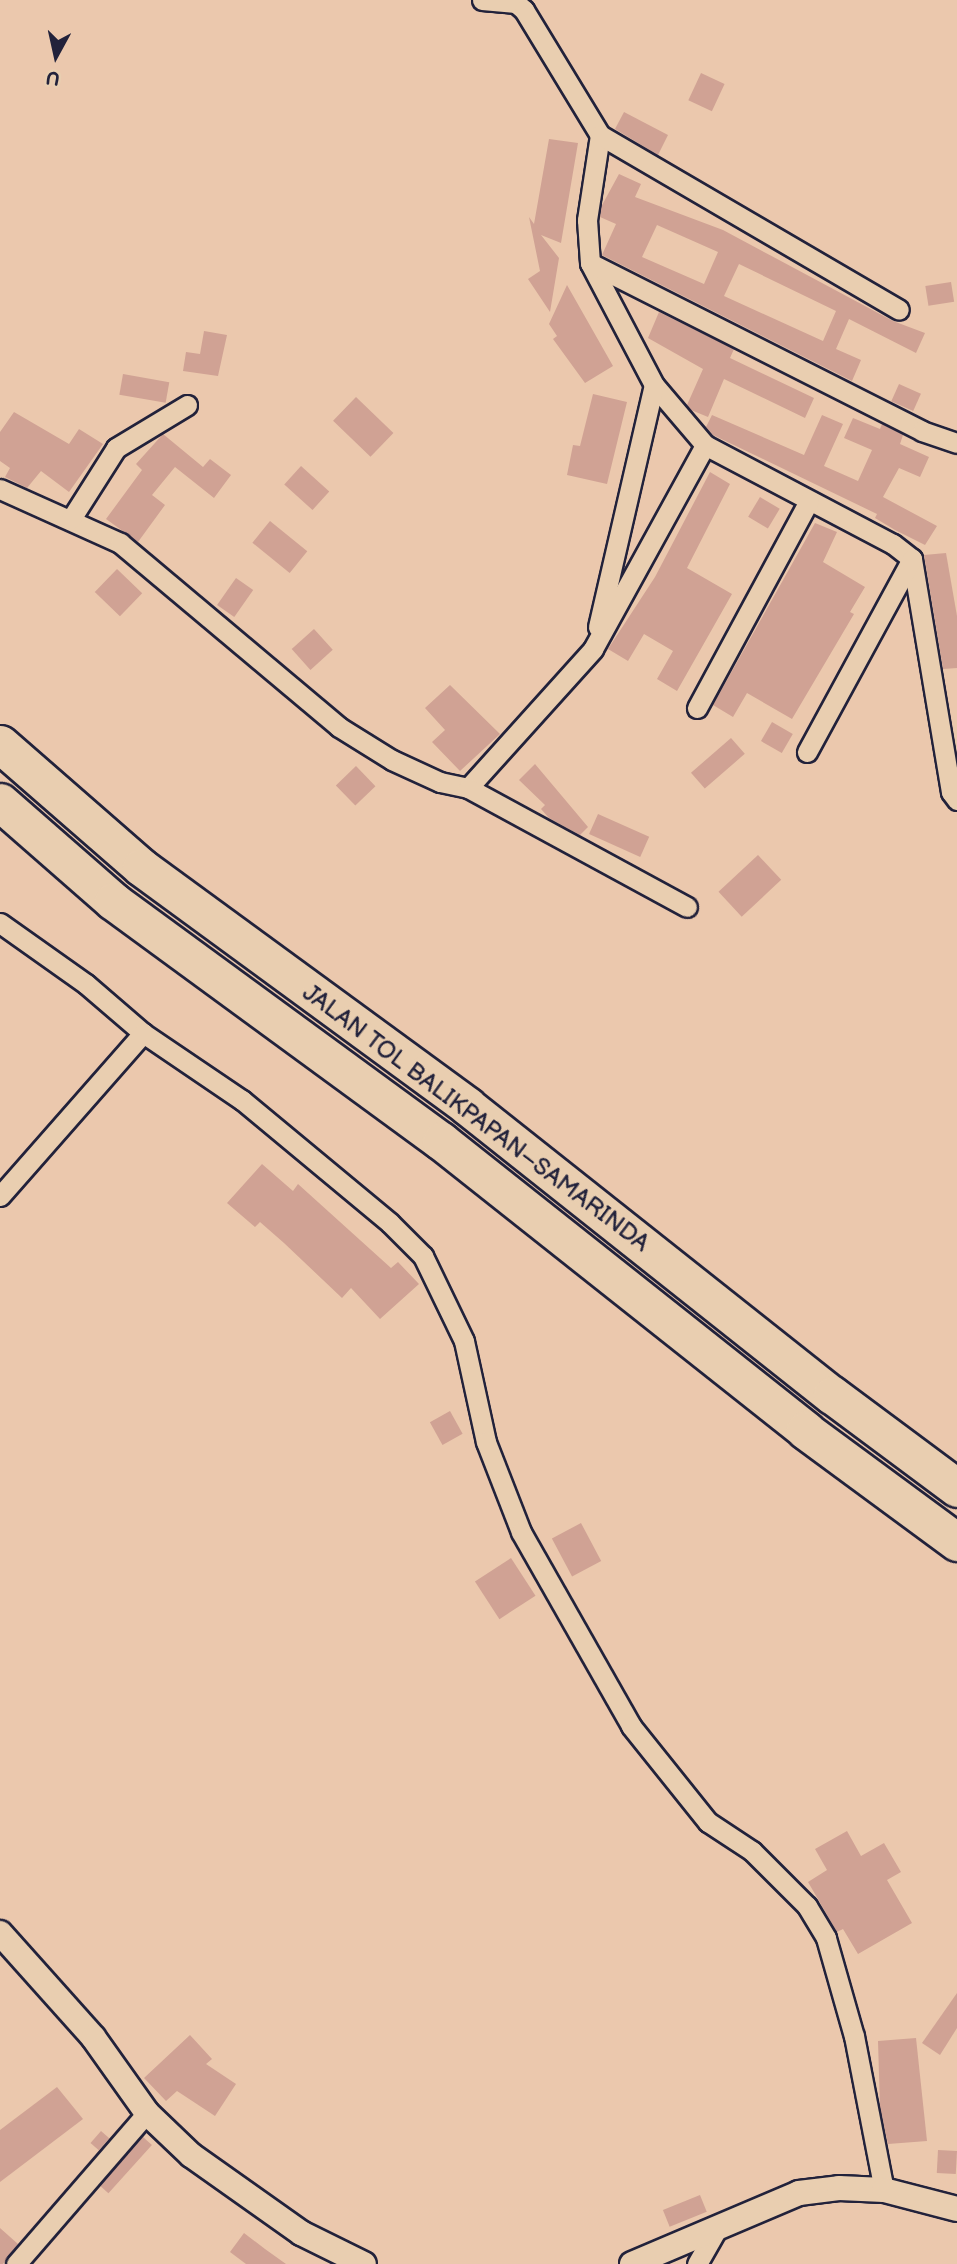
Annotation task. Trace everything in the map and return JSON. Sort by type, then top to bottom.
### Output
[{"type":"highway","name":"JALAN TOL BALIKPAPAN–SAMARINDA","points":[[0,744],[141,867],[467,1106],[832,1395],[957,1488]]},
{"type":"highway","name":"JALAN TOL BALIKPAPAN–SAMARINDA","points":[[0,802],[113,901],[441,1141],[794,1421],[957,1542]]},
{"type":"street","points":[[482,0],[516,3],[524,10],[600,135],[899,310]]},
{"type":"street","points":[[600,135],[587,220],[590,263],[654,385],[705,445],[901,549],[912,559],[951,792],[957,800]]},
{"type":"street","points":[[590,263],[922,431],[957,443]]},
{"type":"street","points":[[593,649],[654,385]]},
{"type":"street","points":[[71,519],[116,448],[187,405]]},
{"type":"street","points":[[468,788],[593,649],[705,445]]},
{"type":"street","points":[[0,489],[120,543],[339,727],[392,760],[440,782],[468,788],[687,907]]},
{"type":"street","points":[[697,708],[809,501]]},
{"type":"street","points":[[807,752],[912,559]]},
{"type":"street","points":[[0,923],[86,984],[143,1032],[242,1100],[390,1223],[423,1256],[464,1341],[486,1442],[521,1532],[631,1726],[708,1822],[752,1851],[807,1906],[826,1938],[854,2036],[884,2190]]},
{"type":"street","points":[[0,1196],[143,1032]]},
{"type":"street","points":[[0,1933],[93,2037],[147,2113],[247,2198],[322,2245],[364,2264]]},
{"type":"street","points":[[16,2264],[147,2113]]},
{"type":"street","points":[[632,2264],[799,2193],[839,2188],[884,2190],[957,2209]]},
{"type":"street","points":[[697,2264],[717,2228]]},
{"type":"building","points":[[701,73],[725,84],[712,111],[688,100]]},
{"type":"building","points":[[624,112],[668,135],[658,155],[615,129]]},
{"type":"building","points":[[549,139],[578,143],[561,243],[541,235],[559,258],[550,312],[528,279],[540,271],[529,217],[534,224]]},
{"type":"building","points":[[619,174],[641,184],[635,197],[723,230],[893,321],[925,333],[916,353],[849,319],[836,349],[861,360],[852,381],[602,255],[616,224],[600,217],[601,207]],"holes":[[[657,225],[718,252],[704,284],[642,257]],[[739,264],[836,311],[823,341],[724,296]]]},
{"type":"building","points":[[951,282],[954,302],[928,306],[925,286]]},
{"type":"building","points":[[567,285],[613,366],[585,383],[553,339],[557,336],[549,324]]},
{"type":"building","points":[[659,312],[734,349],[730,358],[814,398],[805,418],[724,379],[708,417],[691,410],[687,405],[703,369],[648,338]]},
{"type":"building","points":[[204,331],[227,335],[218,376],[183,371],[186,352],[200,354]]},
{"type":"building","points":[[123,374],[169,382],[166,403],[119,395]]},
{"type":"building","points":[[899,384],[921,394],[913,411],[891,401]]},
{"type":"building","points":[[593,394],[627,402],[607,484],[567,475],[573,445],[580,446]]},
{"type":"building","points":[[356,397],[393,433],[370,457],[333,421]]},
{"type":"building","points":[[14,412],[69,444],[79,429],[103,444],[69,492],[41,471],[27,488],[5,477],[10,468],[0,461],[0,432]]},
{"type":"building","points":[[712,415],[804,455],[822,415],[843,424],[824,466],[858,481],[872,450],[844,438],[853,418],[880,429],[882,424],[903,435],[900,444],[929,457],[920,477],[899,468],[883,497],[937,526],[925,545],[875,518],[877,514],[713,435],[706,427]]},
{"type":"building","points":[[163,434],[203,467],[210,459],[231,475],[214,498],[175,467],[152,495],[165,505],[138,542],[106,519],[142,470],[136,464]]},
{"type":"building","points":[[301,466],[329,491],[313,510],[284,485]]},
{"type":"building","points":[[710,472],[730,484],[687,568],[732,594],[677,691],[657,679],[673,651],[644,634],[628,661],[608,649],[655,577]]},
{"type":"building","points":[[760,497],[780,509],[768,529],[748,517]]},
{"type":"building","points":[[270,521],[307,551],[290,573],[252,543]]},
{"type":"building","points":[[815,523],[837,532],[823,562],[865,587],[850,612],[854,614],[792,719],[747,693],[733,717],[713,705]]},
{"type":"building","points":[[946,553],[957,616],[957,668],[943,669],[924,555]]},
{"type":"building","points":[[117,569],[142,593],[120,616],[95,592]]},
{"type":"building","points":[[236,578],[253,590],[234,617],[217,605]]},
{"type":"building","points":[[314,629],[333,650],[310,670],[292,649]]},
{"type":"building","points":[[450,685],[500,734],[460,771],[432,742],[445,730],[425,708]]},
{"type":"building","points":[[772,722],[793,734],[782,753],[761,741]]},
{"type":"building","points":[[731,738],[745,754],[705,789],[691,773]]},
{"type":"building","points":[[535,764],[588,827],[580,835],[549,818],[541,809],[545,805],[519,780]]},
{"type":"building","points":[[356,766],[375,786],[355,806],[336,785]]},
{"type":"building","points":[[598,814],[649,837],[640,857],[589,834]]},
{"type":"building","points":[[758,855],[781,880],[742,917],[719,892]]},
{"type":"building","points":[[262,1164],[293,1191],[298,1184],[391,1268],[398,1262],[419,1284],[380,1319],[351,1288],[342,1298],[260,1222],[255,1227],[227,1203]]},
{"type":"building","points":[[450,1411],[463,1434],[442,1445],[430,1422]]},
{"type":"building","points":[[581,1523],[601,1561],[572,1576],[552,1538]]},
{"type":"building","points":[[511,1558],[536,1596],[499,1619],[475,1581]]},
{"type":"building","points":[[847,1831],[861,1856],[884,1843],[901,1872],[887,1880],[912,1923],[858,1954],[843,1929],[837,1932],[808,1882],[827,1870],[815,1849]]},
{"type":"building","points":[[957,1993],[957,2028],[940,2055],[922,2043]]},
{"type":"building","points":[[190,2035],[212,2059],[206,2064],[236,2084],[215,2116],[177,2091],[166,2101],[144,2078]]},
{"type":"building","points":[[916,2038],[927,2141],[888,2144],[880,2108],[878,2041]]},
{"type":"building","points":[[57,2087],[83,2119],[0,2182],[0,2130]]},
{"type":"building","points":[[101,2131],[109,2138],[99,2150],[91,2143]]},
{"type":"building","points":[[143,2137],[152,2145],[108,2193],[100,2185]]},
{"type":"building","points":[[938,2150],[957,2151],[956,2174],[937,2173]]},
{"type":"building","points":[[700,2195],[707,2212],[670,2227],[663,2210]]},
{"type":"building","points":[[0,2228],[18,2244],[3,2264],[0,2264]]},
{"type":"building","points":[[244,2233],[286,2264],[246,2264],[230,2252]]}]
